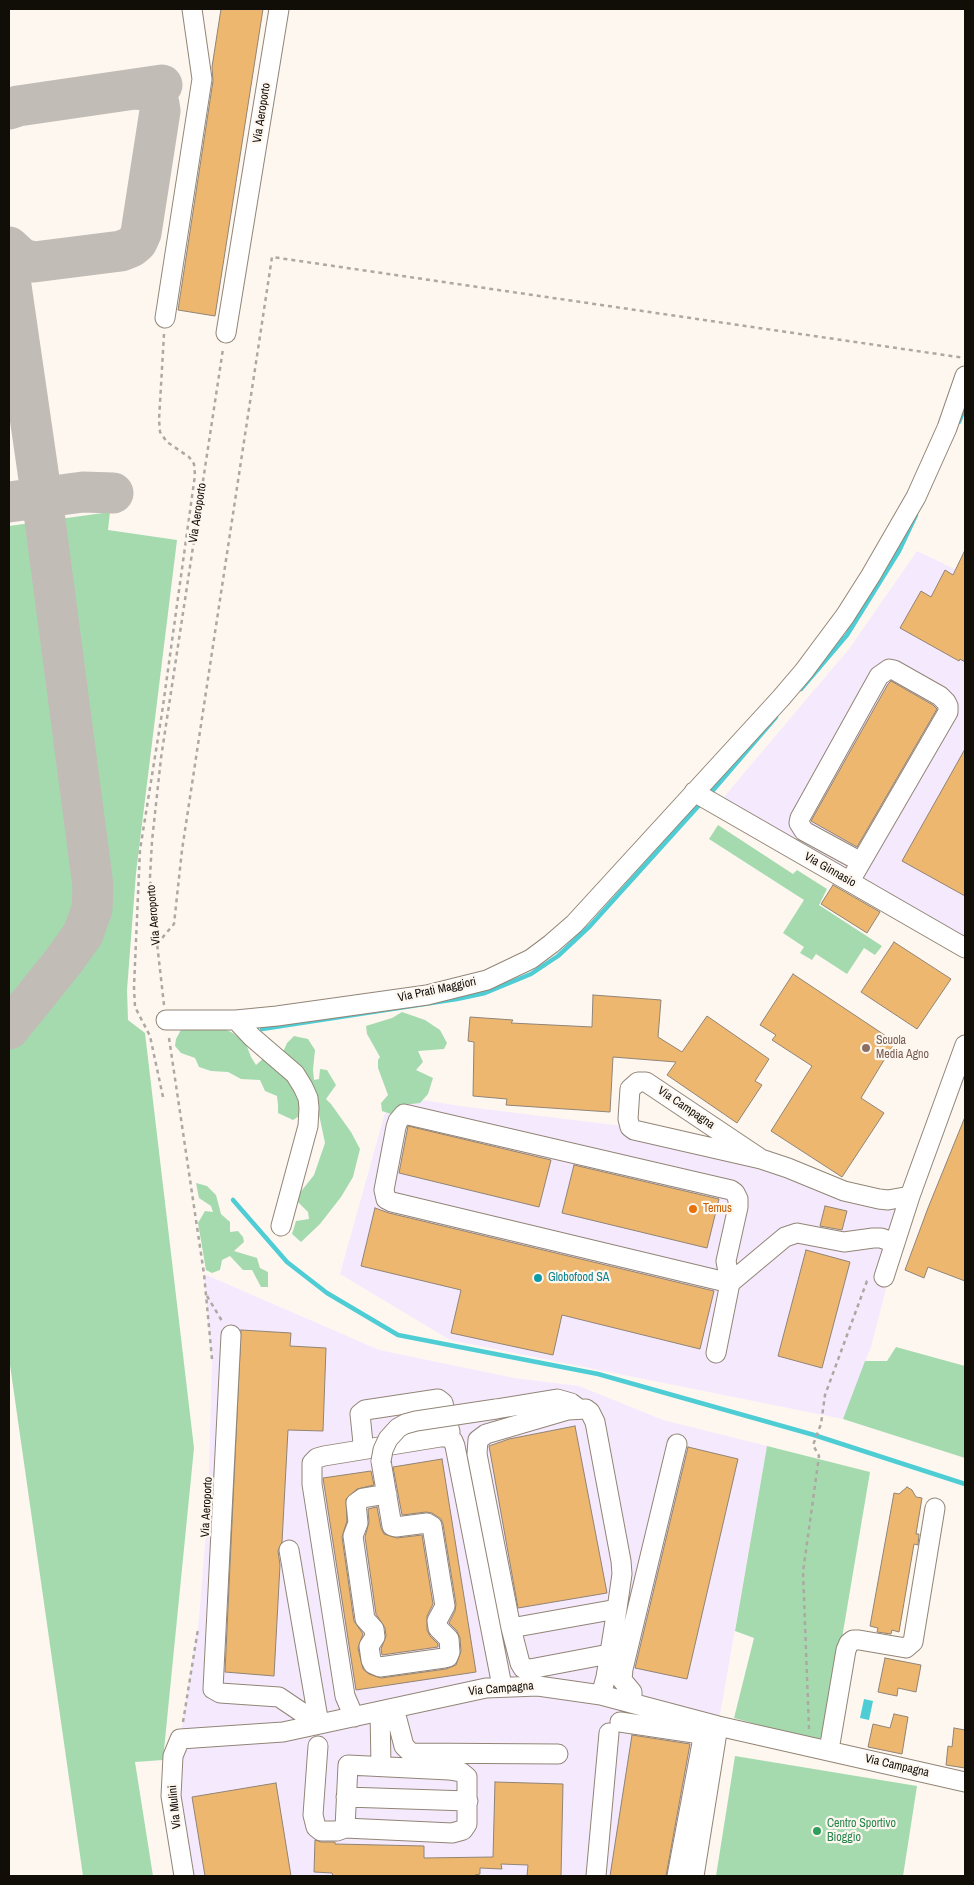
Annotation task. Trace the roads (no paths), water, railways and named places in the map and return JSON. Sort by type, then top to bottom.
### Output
[{"type":"street","points":[[165,318],[202,79],[192,9]]},
{"type":"street","name":"Via Aeroporto","points":[[226,332],[278,9]]},
{"type":"street","name":"Via Prati Maggiori","points":[[166,1020],[236,1020],[277,1016],[427,994],[462,987],[508,971],[531,959],[551,944],[574,924],[804,671],[845,616],[876,568],[916,497],[947,428],[965,376]]},
{"type":"street","points":[[850,881],[948,712],[948,706],[940,696],[889,669],[880,676],[800,818],[799,823],[804,831],[861,862]]},
{"type":"street","name":"Via Ginnasio","points":[[694,792],[965,948]]},
{"type":"street","points":[[236,1020],[252,1037],[295,1074],[308,1098],[308,1126],[281,1226]]},
{"type":"street","points":[[884,1277],[910,1196],[965,1045]]},
{"type":"street","name":"Via Campagna","points":[[761,1159],[646,1082],[638,1082],[630,1088],[628,1119],[630,1127],[634,1130],[761,1159],[844,1191],[869,1198],[888,1200],[910,1196]]},
{"type":"street","points":[[716,1353],[730,1283],[726,1261],[738,1207],[738,1199],[735,1193],[730,1190],[408,1114],[401,1116],[398,1121],[384,1190],[386,1199],[392,1202],[730,1283]]},
{"type":"street","points":[[730,1283],[791,1234],[805,1234],[844,1242],[881,1238],[895,1243]]},
{"type":"street","points":[[231,1335],[212,1689],[220,1693],[279,1697],[319,1724]]},
{"type":"street","points":[[359,1450],[363,1443],[360,1419],[362,1411],[430,1399],[441,1401],[455,1446],[502,1686]]},
{"type":"street","points":[[387,1494],[363,1498],[356,1503],[358,1523],[354,1536],[365,1619],[374,1629],[376,1637],[369,1646],[371,1660],[373,1664],[380,1668],[444,1658],[448,1657],[450,1652],[449,1639],[438,1628],[437,1621],[445,1606],[432,1526],[427,1523],[396,1528],[392,1526],[387,1494],[381,1461],[388,1439],[398,1428],[405,1424],[496,1408],[557,1399],[571,1403],[579,1409]]},
{"type":"street","points":[[601,1695],[609,1654],[617,1610],[622,1574],[594,1422],[590,1412],[586,1409],[568,1410],[486,1434],[478,1440],[477,1454],[511,1628],[520,1663],[523,1668],[530,1669],[609,1654]]},
{"type":"street","points":[[354,1717],[345,1696],[311,1468],[312,1463],[317,1458],[440,1437],[450,1437],[453,1441]]},
{"type":"street","points":[[632,1702],[632,1692],[622,1680],[623,1669],[677,1444]]},
{"type":"street","points":[[822,1749],[849,1643],[855,1640],[904,1648],[911,1645],[935,1508]]},
{"type":"street","points":[[289,1550],[319,1724]]},
{"type":"street","points":[[511,1628],[617,1610]]},
{"type":"street","points":[[554,1665],[555,1688]]},
{"type":"street","name":"Via Campagna","points":[[180,1739],[283,1732],[463,1692],[502,1686],[538,1686],[601,1695],[718,1726],[965,1782]]},
{"type":"street","points":[[387,1709],[404,1746],[411,1753],[418,1755],[558,1754]]},
{"type":"street","points":[[381,1766],[387,1709]]},
{"type":"street","points":[[694,1876],[718,1726]]},
{"type":"street","points":[[596,1876],[614,1728],[694,1733],[700,1735],[702,1743],[677,1876]]},
{"type":"street","name":"Via Mulini","points":[[180,1739],[173,1756],[171,1796],[184,1876]]},
{"type":"street","points":[[318,1746],[313,1815],[317,1829],[321,1830],[337,1831],[345,1828],[458,1832],[463,1830],[467,1824],[468,1777],[461,1772],[348,1765],[345,1828]]},
{"type":"street","points":[[346,1797],[468,1802]]},
{"type":"water","points":[[864,1699],[873,1701],[869,1720],[860,1718]]},
{"type":"waterway","points":[[959,422],[965,407]]},
{"type":"waterway","points":[[801,689],[847,635],[899,551],[916,515]]},
{"type":"waterway","points":[[709,795],[776,717]]},
{"type":"waterway","points":[[262,1029],[457,999],[485,993],[531,974],[558,956],[590,926],[702,802]]},
{"type":"waterway","points":[[233,1200],[287,1262],[327,1293],[398,1335],[598,1374],[814,1435],[965,1484]]},
{"type":"place","name":"Scuola Media Agno","points":[[866,1048]]},
{"type":"place","name":"Temus","points":[[693,1209]]},
{"type":"place","name":"Globofood SA","points":[[538,1278]]},
{"type":"place","name":"Centro Sportivo Bioggio","points":[[817,1831]]}]
